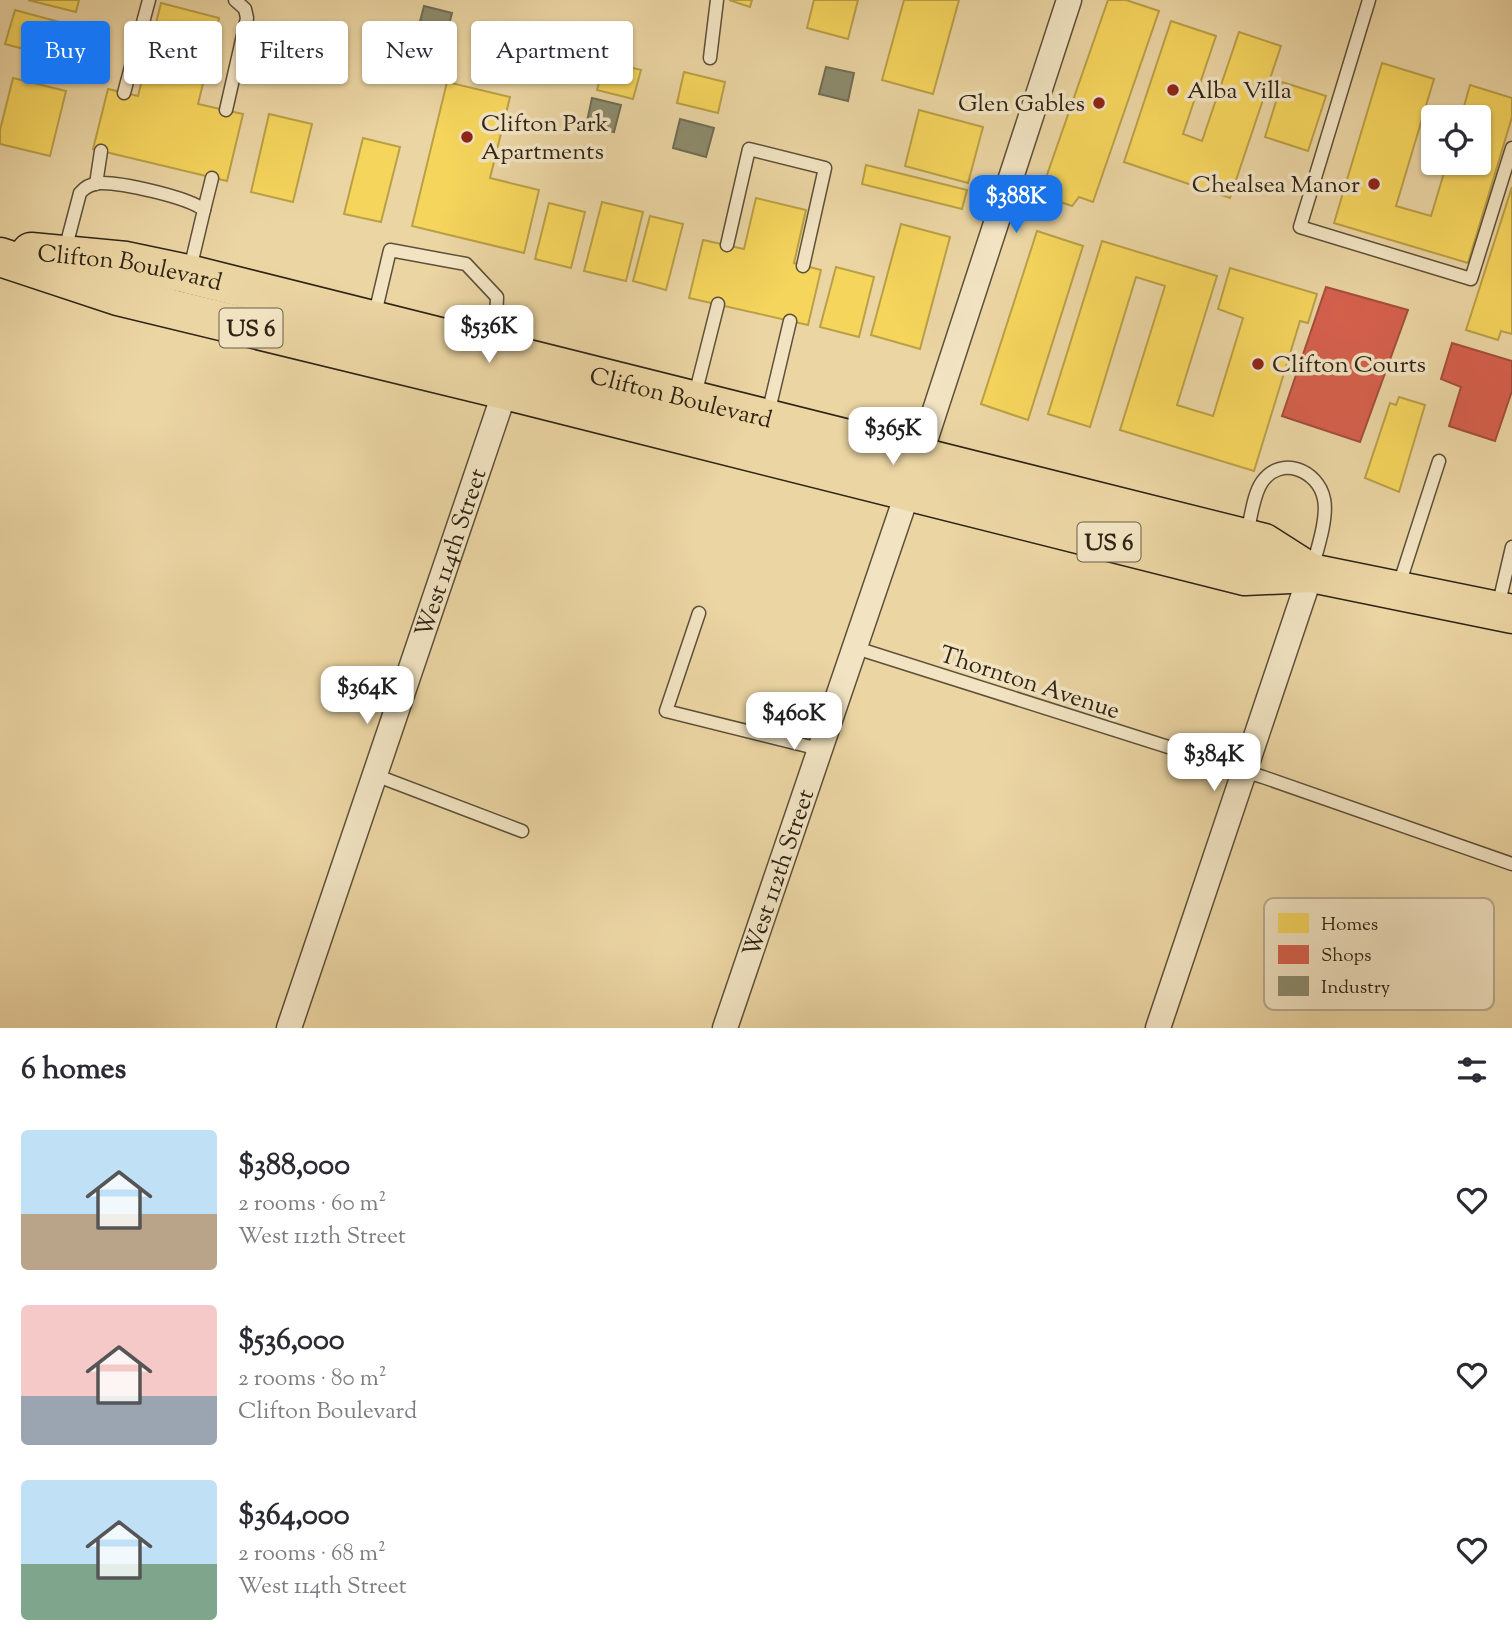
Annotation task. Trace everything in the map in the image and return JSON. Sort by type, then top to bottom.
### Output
[{"type":"main road","name":"Clifton Boulevard","points":[[0,250],[126,261],[373,319],[1264,542],[1311,573]]},
{"type":"main road","name":"Clifton Boulevard","points":[[0,257],[118,296],[1245,576],[1311,573],[1504,612]]},
{"type":"street","name":"West 112th Street","points":[[725,1028],[908,492],[1069,0]]},
{"type":"street","name":"West 114th Street","points":[[289,1028],[505,390],[506,352]]},
{"type":"street","points":[[1158,1028],[1311,573]]},
{"type":"lane","points":[[124,93],[149,0]]},
{"type":"lane","points":[[226,110],[247,18],[245,9],[236,0]]},
{"type":"lane","points":[[710,58],[717,0]]},
{"type":"lane","points":[[1369,0],[1300,227],[1471,278],[1512,148]]},
{"type":"lane","points":[[727,245],[749,149],[825,168],[803,265]]},
{"type":"lane","points":[[96,184],[101,151]]},
{"type":"lane","points":[[188,274],[212,178]]},
{"type":"lane","points":[[64,254],[80,193],[84,188],[96,184],[148,190],[199,205],[204,210]]},
{"type":"lane","points":[[373,319],[390,250],[466,264],[497,297],[506,352]]},
{"type":"lane","points":[[694,399],[718,304]]},
{"type":"lane","points":[[767,417],[790,321]]},
{"type":"lane","points":[[1397,590],[1439,461]]},
{"type":"lane","points":[[1246,538],[1260,485],[1268,474],[1286,467],[1305,471],[1316,482],[1324,499],[1323,525],[1311,573]]},
{"type":"lane","points":[[1504,612],[1512,547]]},
{"type":"lane","points":[[699,613],[666,712],[819,749]]},
{"type":"lane","name":"Thornton Avenue","points":[[853,647],[1245,772],[1512,864]]},
{"type":"lane","points":[[375,775],[522,831]]},
{"type":"building: Homes","points":[[28,0],[79,0],[76,12]]},
{"type":"building: Homes","points":[[729,0],[752,0],[750,7]]},
{"type":"building: Homes","points":[[814,0],[858,0],[848,39],[807,28]]},
{"type":"building: Homes","points":[[904,0],[959,0],[933,94],[882,80]]},
{"type":"building: Homes","name":"Glen Gables","points":[[1108,0],[1126,0],[1159,11],[1093,202],[1079,197],[1072,206],[1040,195]]},
{"type":"building: Homes","points":[[161,3],[219,18],[218,21],[157,21]]},
{"type":"building: Homes","points":[[15,10],[56,21],[21,21],[21,48],[5,44]]},
{"type":"building: Homes","name":"Alba Villa","points":[[1171,21],[1216,36],[1183,134],[1202,141],[1239,32],[1281,46],[1230,198],[1124,162]]},
{"type":"building: Homes","name":"Chealsea Manor","points":[[1382,63],[1434,79],[1426,105],[1421,105],[1421,122],[1396,206],[1431,216],[1443,175],[1491,175],[1491,105],[1464,105],[1470,85],[1512,98],[1512,117],[1468,263],[1334,223]]},
{"type":"building: Homes","points":[[633,68],[641,70],[633,99],[597,90],[599,84],[633,84]]},
{"type":"building: Homes","points":[[684,72],[725,82],[718,113],[677,103]]},
{"type":"building: Homes","points":[[13,78],[21,80],[21,84],[37,84],[66,91],[50,156],[0,144],[0,130]]},
{"type":"building: Homes","points":[[1282,82],[1326,96],[1308,151],[1265,137]]},
{"type":"building: Homes","points":[[141,84],[203,84],[198,104],[243,114],[227,181],[93,149],[108,89],[138,96]]},
{"type":"building: Homes","name":"Clifton Park Apartments","points":[[447,84],[510,97],[490,178],[539,190],[524,253],[412,226]]},
{"type":"building: Homes","points":[[919,110],[983,127],[968,183],[905,166]]},
{"type":"building: Homes","points":[[269,114],[312,124],[293,202],[251,192]]},
{"type":"building: Homes","points":[[363,138],[400,147],[381,222],[344,214]]},
{"type":"building: Homes","points":[[866,165],[967,190],[962,209],[862,184]]},
{"type":"building: Homes","points":[[1512,187],[1512,334],[1501,331],[1498,340],[1466,330]]},
{"type":"building: Homes","points":[[756,198],[806,210],[794,263],[821,270],[808,325],[689,298],[703,240],[744,249]]},
{"type":"building: Homes","points":[[602,202],[643,212],[626,281],[584,271]]},
{"type":"building: Homes","points":[[549,203],[585,212],[571,268],[535,259]]},
{"type":"building: Homes","points":[[650,216],[683,224],[666,290],[633,281]]},
{"type":"building: Homes","points":[[901,224],[950,237],[920,349],[871,335]]},
{"type":"building: Homes","points":[[1037,231],[1083,246],[1028,420],[981,404]]},
{"type":"building: Homes","name":"Clifton Courts","points":[[1102,241],[1217,276],[1177,405],[1213,416],[1243,318],[1218,309],[1230,268],[1317,294],[1308,323],[1300,321],[1254,471],[1120,430],[1165,286],[1136,277],[1090,427],[1048,414]]},
{"type":"building: Homes","points":[[836,267],[874,277],[859,337],[820,327]]},
{"type":"building: Homes","points":[[1399,397],[1425,405],[1399,492],[1365,478],[1390,403],[1396,405]]},
{"type":"building: Shops","points":[[1326,287],[1408,310],[1360,442],[1282,416]]},
{"type":"building: Shops","points":[[1452,343],[1512,361],[1512,391],[1495,441],[1449,426],[1461,387],[1441,379]]},
{"type":"building: Industry","points":[[424,6],[452,13],[450,21],[420,21]]},
{"type":"building: Industry","points":[[826,67],[854,73],[848,101],[819,94]]},
{"type":"building: Industry","points":[[592,98],[621,105],[614,132],[586,126]]},
{"type":"building: Industry","points":[[680,119],[714,128],[706,157],[673,148]]},
{"type":"place","name":"Alba Villa","points":[[1173,90]]},
{"type":"place","name":"Glen Gables","points":[[1099,103]]},
{"type":"place","name":"Clifton Park Apartments","points":[[467,137]]},
{"type":"place","name":"Chealsea Manor","points":[[1374,184]]},
{"type":"place","name":"Clifton Courts","points":[[1258,364]]}]
